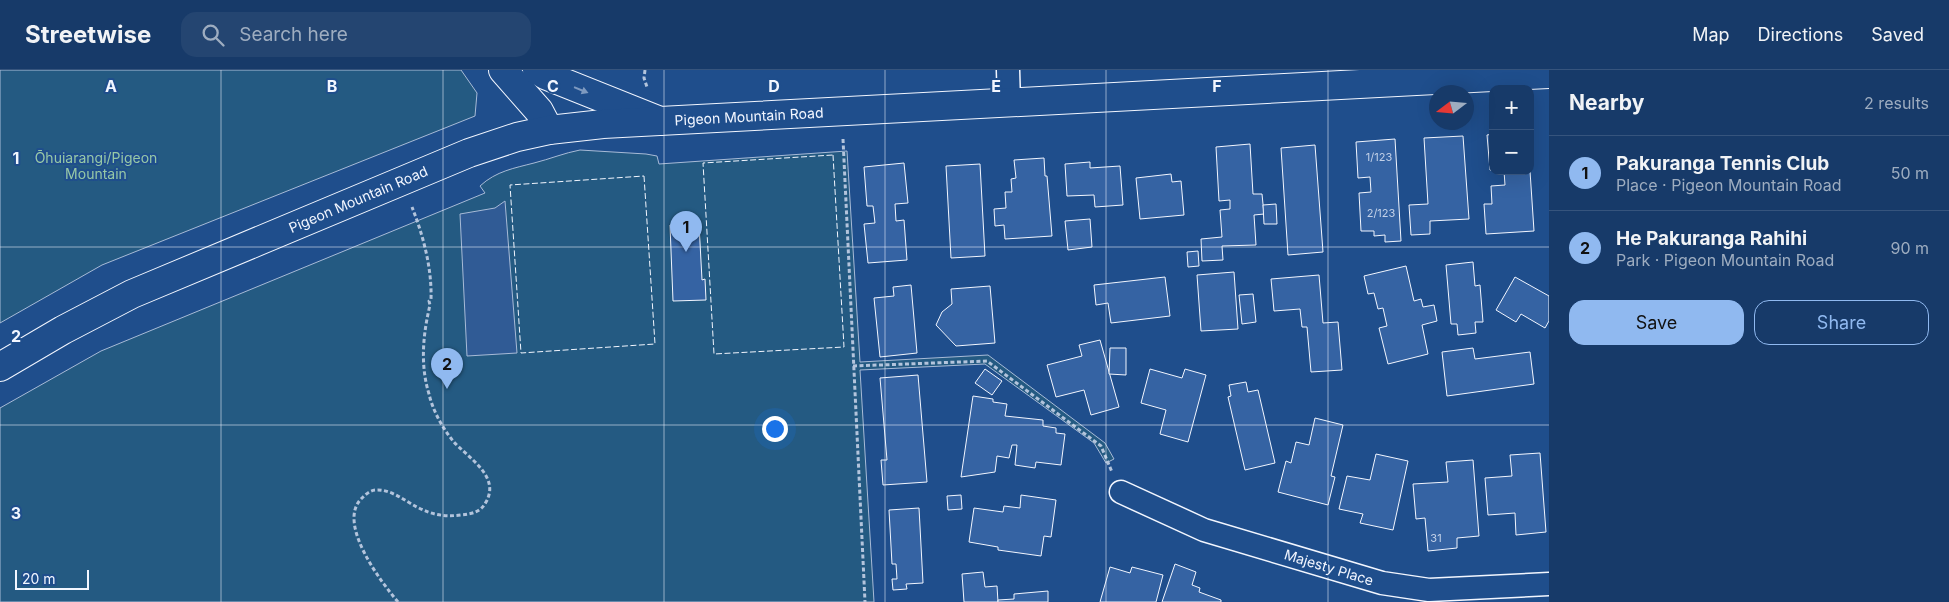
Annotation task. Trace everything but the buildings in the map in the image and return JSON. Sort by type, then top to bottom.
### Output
[{"type":"main road","points":[[503,70],[539,110],[549,130]]},
{"type":"main road","points":[[537,70],[545,75],[660,120]]},
{"type":"main road","name":"Pigeon Mountain Road","points":[[0,367],[132,294],[469,153],[517,137],[549,130],[660,120],[1549,74]]},
{"type":"street","points":[[1008,70],[1009,103]]},
{"type":"street","name":"Majesty Place","points":[[1121,492],[1204,530],[1382,583],[1429,590],[1549,584]]},
{"type":"path","points":[[843,139],[865,602]]},
{"type":"path","points":[[398,602],[386,588],[366,555],[354,522],[354,514],[358,502],[366,494],[375,490],[388,491],[419,508],[449,516],[478,512],[489,496],[488,480],[482,468],[454,442],[440,423],[429,395],[424,374],[424,330],[432,288],[421,229],[412,207]]},
{"type":"path","points":[[854,366],[987,360],[1102,446],[1121,492]]},
{"type":"green space","name":"Ōhuiarangi/Pigeon Mountain","points":[[0,70],[461,70],[477,93],[475,116],[102,265],[0,323]]},
{"type":"green space","points":[[580,150],[646,154],[657,156],[659,164],[847,151],[860,362],[988,355],[1105,443],[1114,459],[1106,463],[1094,443],[985,364],[860,370],[874,602],[0,602],[0,408],[101,351],[485,193],[480,186],[499,173]]},
{"type":"shaded area","points":[[505,201],[517,353],[467,356],[460,214],[495,208]]},
{"type":"fence","points":[[833,155],[844,347],[714,354],[703,163],[833,155]]},
{"type":"fence","points":[[644,176],[655,344],[521,353],[510,185],[644,176]]},
{"type":"place","name":"Pakuranga Tennis Club","points":[[686,252]]},
{"type":"place","name":"He Pakuranga Rahihi","points":[[447,389]]}]
